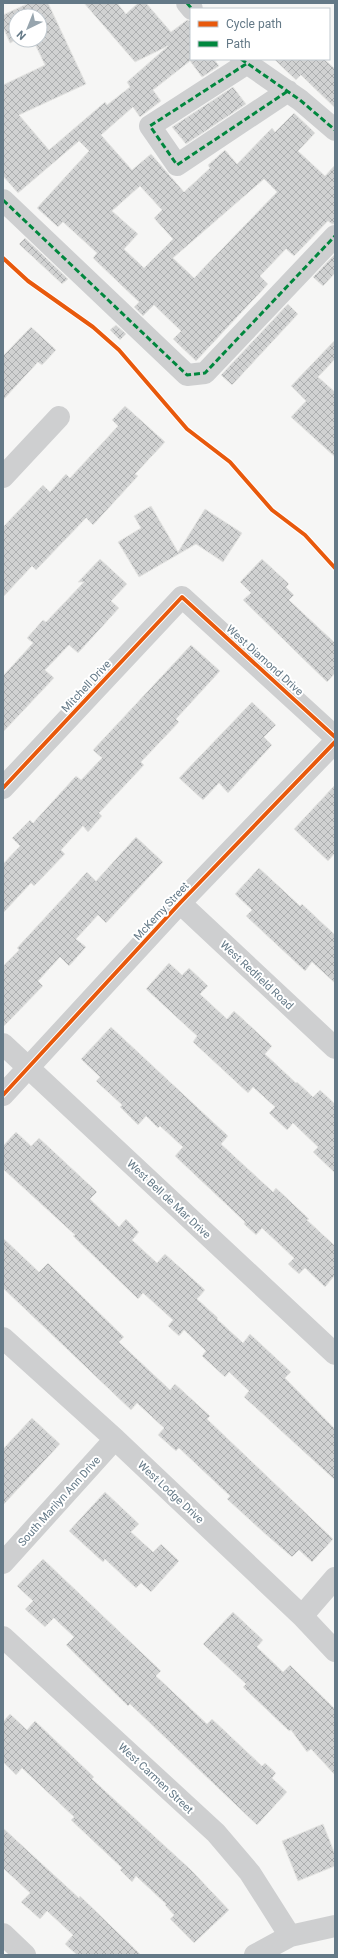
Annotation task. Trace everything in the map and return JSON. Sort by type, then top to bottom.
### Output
[{"type":"street","points":[[288,91],[177,165],[150,126],[243,61],[288,91],[335,130]]},
{"type":"street","points":[[3,200],[187,375],[204,373],[335,236]]},
{"type":"street","points":[[3,477],[59,417]]},
{"type":"street","name":"West Diamond Drive","points":[[182,596],[335,737]]},
{"type":"street","name":"Mitchell Drive","points":[[3,788],[182,596]]},
{"type":"street","name":"McKemy Street","points":[[3,1095],[180,903],[335,742]]},
{"type":"street","name":"West Redfield Road","points":[[180,903],[335,1048]]},
{"type":"street","name":"West Bell de Mar Drive","points":[[3,1044],[335,1354]]},
{"type":"street","name":"West Lodge Drive","points":[[3,1338],[115,1439],[302,1616],[335,1651]]},
{"type":"street","name":"South Marilyn Ann Drive","points":[[3,1563],[115,1439]]},
{"type":"street","points":[[302,1616],[335,1578]]},
{"type":"street","name":"West Carmen Street","points":[[3,1637],[216,1833],[250,1873],[290,1936]]},
{"type":"street","points":[[255,1955],[290,1936],[335,1926]]},
{"type":"street","points":[[3,1934],[26,1955]]},
{"type":"building","points":[[29,3],[48,3],[86,84],[19,115],[49,150],[105,102],[107,105],[130,87],[127,82],[168,46],[135,62],[84,3],[117,3],[126,14],[138,3],[146,3],[171,32],[187,20],[190,21],[190,60],[215,60],[219,66],[202,77],[190,61],[153,90],[161,101],[140,117],[133,107],[101,135],[132,170],[151,154],[184,192],[210,168],[208,165],[225,150],[237,164],[272,128],[275,132],[294,113],[315,133],[298,151],[325,176],[335,165],[335,224],[328,221],[294,256],[286,249],[260,276],[268,284],[196,361],[173,339],[181,331],[154,305],[143,316],[134,307],[139,302],[93,258],[97,253],[63,222],[58,227],[37,208],[89,151],[79,141],[18,193],[3,176],[3,85],[45,65],[37,48],[48,48],[48,8],[18,8]],"holes":[[[264,179],[277,192],[194,278],[173,258]],[[140,186],[162,210],[154,218],[173,239],[144,268],[124,249],[138,234],[112,211]]]},
{"type":"building","points":[[8,13],[8,38],[3,27],[3,15]]},
{"type":"building","points":[[275,60],[325,60],[335,69],[335,108],[301,75],[296,80]]},
{"type":"building","points":[[233,87],[246,104],[186,144],[172,127]]},
{"type":"building","points":[[25,238],[68,279],[62,284],[19,244]]},
{"type":"building","points":[[335,254],[335,273],[323,286],[313,277]]},
{"type":"building","points":[[288,304],[298,314],[232,385],[221,375]]},
{"type":"building","points":[[116,325],[126,334],[120,340],[110,330]]},
{"type":"building","points":[[31,327],[56,350],[42,365],[38,362],[3,400],[3,356]]},
{"type":"building","points":[[335,340],[335,359],[318,377],[335,392],[335,457],[291,417],[306,401],[291,386]]},
{"type":"building","points":[[125,406],[165,442],[135,474],[138,476],[93,525],[86,518],[36,570],[32,566],[3,597],[3,527],[43,485],[50,492],[66,474],[70,478],[118,426],[112,420]]},
{"type":"building","points":[[151,506],[178,552],[205,509],[242,533],[223,562],[196,544],[139,577],[118,542],[141,528],[134,516]]},
{"type":"building","points":[[100,559],[127,584],[111,601],[119,608],[78,653],[69,645],[45,670],[54,678],[3,732],[3,676],[33,643],[27,638],[43,620],[46,622],[84,582],[78,582]]},
{"type":"building","points":[[262,559],[289,584],[286,587],[294,595],[289,600],[335,643],[335,673],[327,682],[243,600],[251,593],[240,582]]},
{"type":"building","points":[[191,645],[220,671],[176,719],[179,722],[141,762],[144,765],[99,813],[102,816],[88,832],[83,826],[61,850],[65,854],[34,886],[31,883],[3,913],[3,864],[20,846],[12,838],[30,820],[33,823],[76,776],[81,780],[102,758],[93,750]]},
{"type":"building","points":[[252,702],[276,725],[264,737],[272,745],[228,793],[219,783],[203,800],[179,778]]},
{"type":"building","points":[[335,785],[335,853],[328,861],[294,829]]},
{"type":"building","points":[[136,837],[163,862],[106,923],[98,915],[76,939],[86,947],[69,966],[60,957],[38,981],[43,986],[3,1027],[3,966],[19,950],[17,948],[87,872],[96,881]]},
{"type":"building","points":[[259,868],[300,906],[302,904],[335,935],[335,983],[312,962],[305,971],[246,916],[252,910],[235,894]]},
{"type":"building","points":[[169,963],[182,975],[189,968],[208,986],[200,994],[227,1019],[234,1011],[272,1046],[265,1054],[296,1083],[297,1082],[313,1097],[320,1090],[335,1104],[335,1173],[313,1152],[318,1147],[293,1123],[287,1130],[269,1113],[275,1107],[253,1087],[248,1093],[193,1042],[197,1036],[146,989]]},
{"type":"building","points":[[111,1027],[228,1136],[221,1144],[273,1192],[276,1188],[335,1246],[335,1275],[325,1287],[305,1268],[299,1274],[288,1264],[294,1258],[262,1228],[256,1235],[244,1224],[245,1222],[175,1156],[183,1147],[160,1126],[158,1128],[146,1116],[138,1125],[120,1107],[122,1105],[96,1081],[100,1077],[81,1059]]},
{"type":"building","points":[[16,1132],[31,1146],[39,1138],[97,1192],[90,1199],[119,1227],[126,1219],[139,1232],[132,1240],[157,1263],[165,1254],[205,1290],[197,1299],[218,1318],[217,1319],[243,1343],[250,1334],[291,1372],[285,1378],[335,1429],[335,1480],[244,1397],[249,1391],[229,1372],[225,1377],[202,1356],[206,1351],[184,1330],[179,1336],[168,1326],[173,1320],[143,1293],[138,1299],[73,1236],[75,1235],[3,1169],[3,1146]]},
{"type":"building","points":[[3,1238],[39,1272],[48,1263],[124,1337],[119,1342],[170,1390],[175,1384],[210,1416],[207,1419],[333,1539],[312,1562],[299,1550],[292,1557],[262,1531],[227,1499],[230,1496],[179,1448],[176,1451],[158,1435],[164,1428],[137,1403],[131,1410],[3,1288]]},
{"type":"building","points":[[32,1418],[60,1444],[3,1505],[3,1449]]},
{"type":"building","points":[[105,1492],[139,1524],[131,1532],[153,1552],[161,1544],[179,1561],[151,1592],[141,1583],[136,1588],[105,1559],[103,1562],[69,1531]]},
{"type":"building","points":[[43,1559],[161,1671],[156,1676],[207,1724],[212,1719],[262,1766],[265,1763],[276,1773],[272,1778],[287,1792],[257,1825],[130,1704],[128,1706],[66,1645],[74,1637],[54,1618],[45,1627],[25,1609],[33,1601],[17,1586]]},
{"type":"building","points":[[233,1612],[263,1640],[257,1647],[283,1672],[290,1665],[335,1709],[335,1775],[311,1749],[307,1752],[291,1730],[289,1731],[243,1687],[246,1684],[203,1644]]},
{"type":"building","points":[[10,1714],[27,1730],[35,1721],[94,1777],[92,1779],[191,1870],[229,1910],[194,1943],[170,1919],[174,1915],[165,1905],[166,1904],[136,1876],[132,1882],[120,1870],[122,1868],[71,1820],[74,1817],[22,1768],[16,1775],[3,1762],[3,1722]]},
{"type":"building","points":[[323,1824],[335,1854],[335,1866],[298,1881],[282,1841]]},
{"type":"building","points":[[3,1828],[79,1898],[80,1896],[141,1955],[77,1955],[65,1944],[73,1935],[47,1911],[40,1919],[21,1902],[30,1893],[3,1868]]},
{"type":"marked path","points":[[187,3],[191,8]]},
{"type":"marked path","points":[[242,60],[300,100],[335,130]]},
{"type":"marked path","points":[[246,64],[150,126],[177,165],[288,91]]},
{"type":"marked path","points":[[3,200],[187,375],[205,373],[335,236]]},
{"type":"cycle path","points":[[3,258],[28,281],[93,327],[119,350],[187,429],[230,462],[272,510],[305,535],[335,568]]},
{"type":"cycle path","points":[[3,788],[182,597],[335,737]]},
{"type":"cycle path","points":[[3,1095],[180,903],[335,742]]}]
